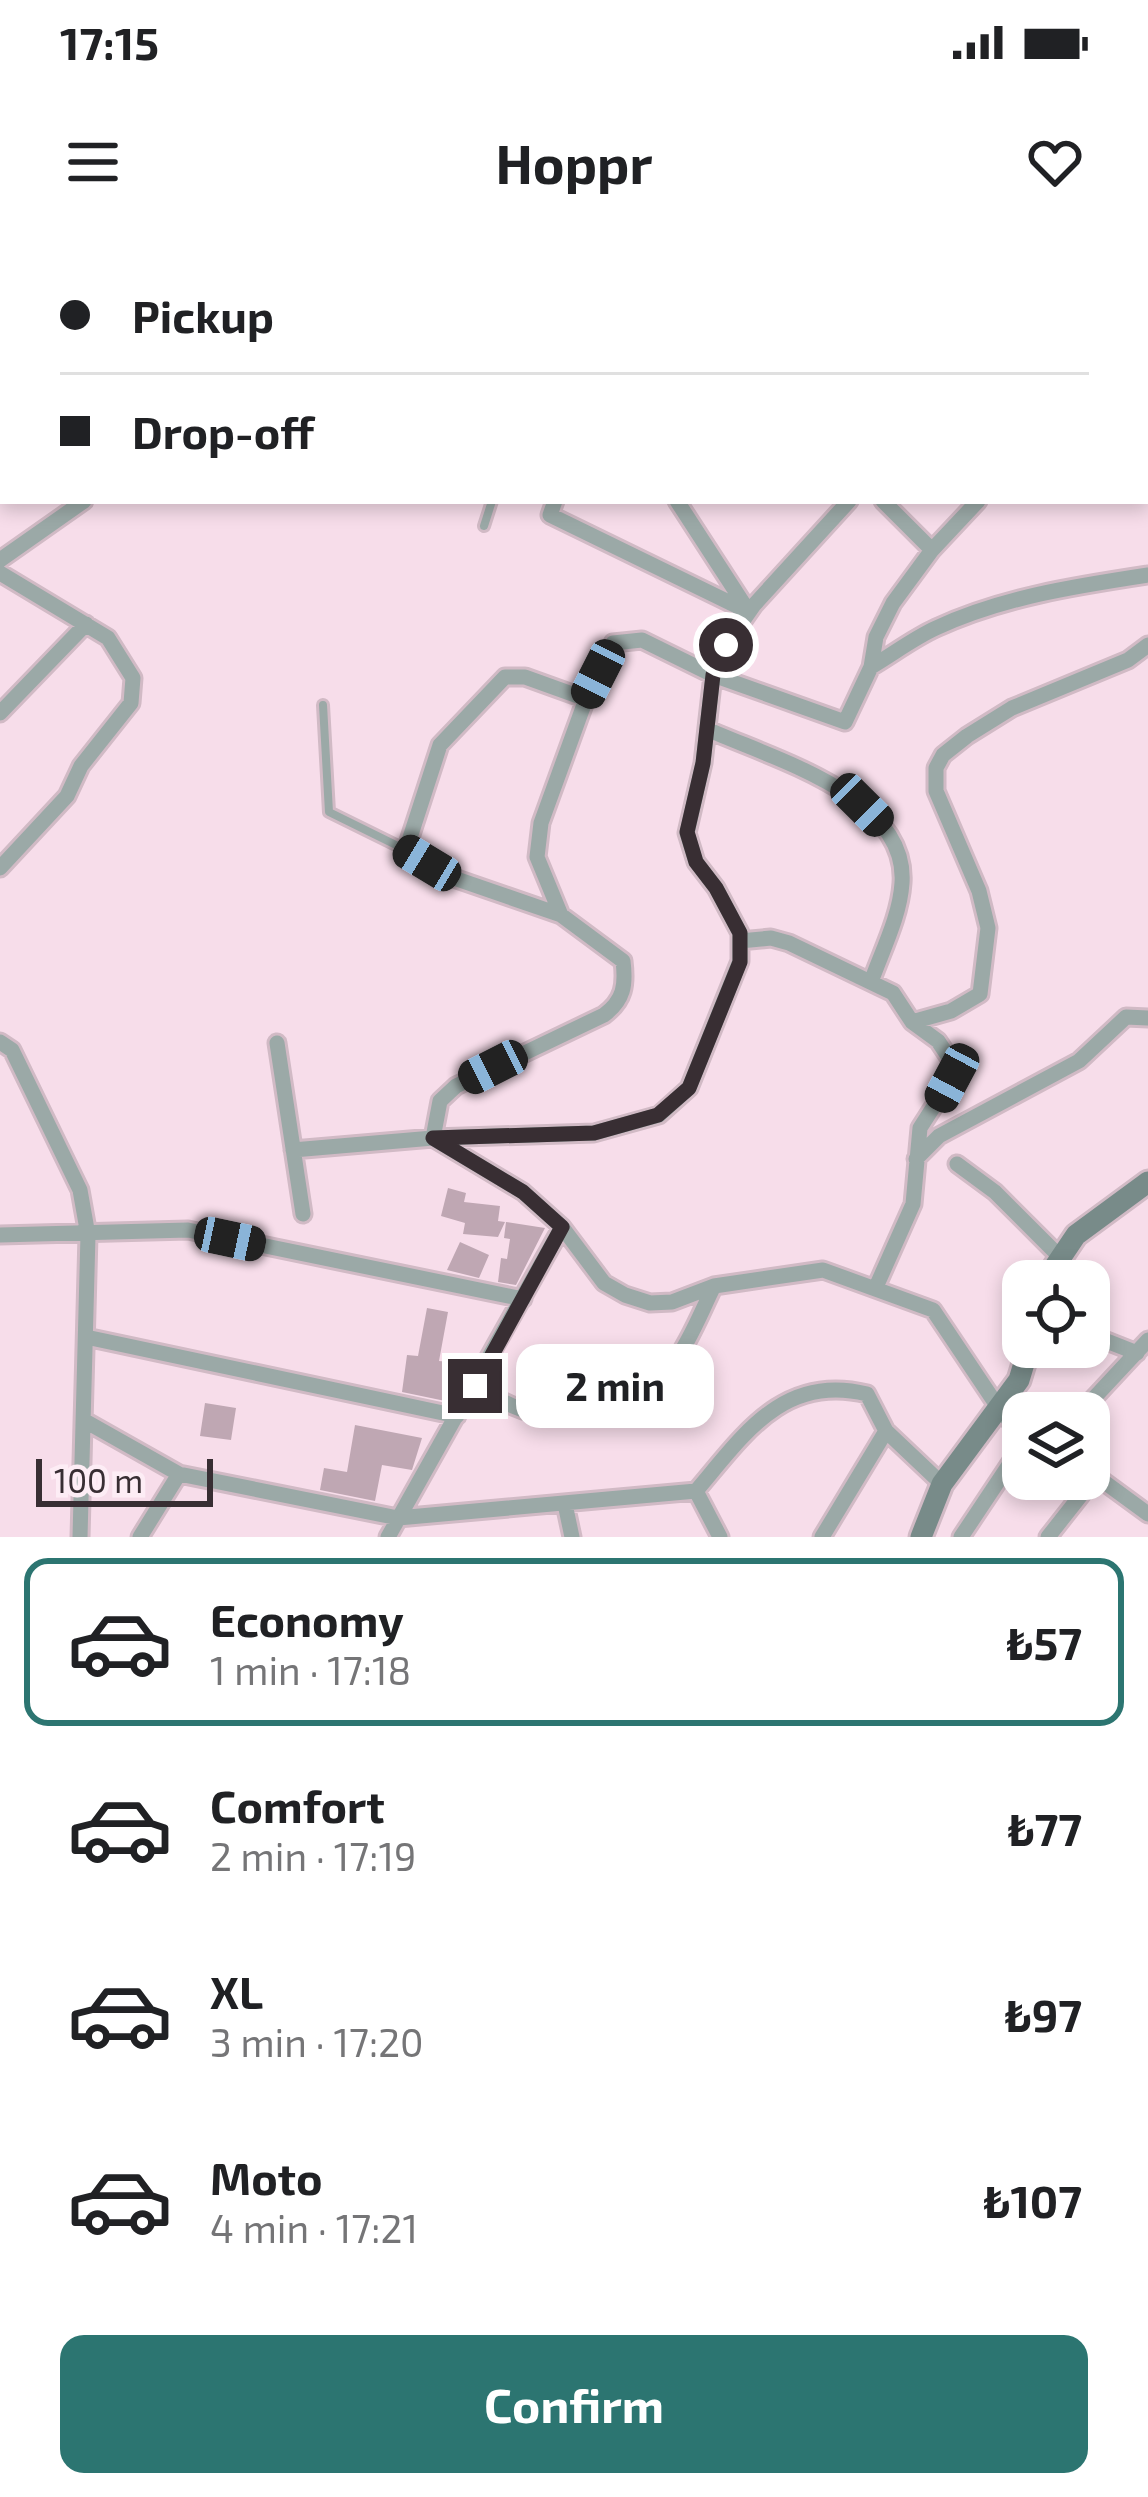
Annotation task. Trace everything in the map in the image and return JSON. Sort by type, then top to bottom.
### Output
[{"type":"street","points":[[0,560],[80,504]]},
{"type":"street","points":[[554,504],[550,514],[748,612]]},
{"type":"street","points":[[679,504],[748,612]]},
{"type":"street","points":[[293,1150],[433,1138],[594,1133],[658,1115],[689,1088],[740,962],[740,933],[696,862],[687,832],[713,675],[748,612],[846,504]]},
{"type":"street","points":[[886,504],[932,550]]},
{"type":"street","points":[[562,915],[537,857],[541,823],[586,699],[614,643],[642,640],[713,675],[845,722],[871,668],[876,637],[893,602],[975,504]]},
{"type":"street","points":[[0,573],[108,638],[134,678],[131,703],[81,766],[67,796],[0,868]]},
{"type":"street","points":[[871,668],[932,629],[976,611],[1061,588],[1148,574]]},
{"type":"street","points":[[0,713],[86,624]]},
{"type":"street","points":[[912,1022],[951,1011],[980,994],[987,956],[988,928],[979,891],[935,791],[936,768],[944,755],[1012,708],[1128,660],[1148,645]]},
{"type":"street","points":[[433,1138],[440,1101],[456,1086],[620,1003],[626,982],[623,961],[562,915],[448,876],[406,850],[440,745],[505,677],[524,676],[586,699]]},
{"type":"street","points":[[707,729],[839,787],[884,826],[897,851],[902,881],[871,982]]},
{"type":"street","points":[[740,941],[771,938],[893,993],[912,1022],[938,1041],[952,1062],[952,1078],[920,1128],[913,1204],[876,1287]]},
{"type":"street","points":[[914,1161],[939,1136],[1079,1061],[1126,1017],[1148,1018]]},
{"type":"street","points":[[0,1042],[12,1050],[80,1190],[88,1235],[80,1537]]},
{"type":"street","points":[[277,1043],[303,1214]]},
{"type":"street","points":[[433,1138],[523,1192],[562,1227],[604,1283],[625,1295],[650,1303],[672,1302],[714,1286],[823,1270],[933,1310],[1002,1412]]},
{"type":"street","points":[[957,1164],[995,1192],[1060,1257]]},
{"type":"street","points":[[1058,1260],[1076,1235],[1148,1182]]},
{"type":"street","points":[[388,1537],[562,1227]]},
{"type":"street","points":[[0,1235],[188,1231],[523,1299]]},
{"type":"street","points":[[475,1386],[542,1418],[592,1414],[634,1394],[674,1364],[714,1286]]},
{"type":"street","points":[[86,1337],[457,1416]]},
{"type":"street","points":[[1110,1339],[1143,1346]]},
{"type":"street","points":[[1100,1392],[1143,1346]]},
{"type":"street","points":[[921,1537],[942,1484],[1019,1380],[1022,1368]]},
{"type":"street","points":[[85,1420],[179,1474],[398,1518],[696,1491],[769,1409],[831,1390],[867,1394],[886,1432],[942,1484]]},
{"type":"street","points":[[822,1537],[886,1432]]},
{"type":"street","points":[[961,1537],[1002,1473]]},
{"type":"street","points":[[140,1537],[179,1474]]},
{"type":"street","points":[[1110,1487],[1148,1514]]},
{"type":"street","points":[[696,1491],[720,1537]]},
{"type":"street","points":[[1048,1537],[1074,1500]]},
{"type":"street","points":[[565,1504],[572,1537]]},
{"type":"lane","points":[[484,526],[491,504]]},
{"type":"lane","points":[[323,704],[329,812],[406,850]]},
{"type":"building","points":[[448,1188],[466,1193],[464,1202],[500,1206],[498,1221],[505,1222],[498,1237],[463,1234],[465,1223],[441,1216]]},
{"type":"building","points":[[506,1222],[545,1228],[516,1285],[498,1282],[510,1239],[504,1238]]},
{"type":"building","points":[[460,1242],[489,1255],[479,1278],[447,1270]]},
{"type":"building","points":[[427,1308],[448,1312],[439,1361],[460,1363],[450,1402],[402,1392],[407,1355],[418,1356]]},
{"type":"building","points":[[205,1403],[236,1408],[231,1440],[200,1436]]},
{"type":"building","points":[[355,1425],[422,1438],[412,1470],[382,1465],[375,1501],[320,1490],[324,1468],[347,1472]]},
{"type":"route","points":[[475,1386],[562,1227],[523,1192],[433,1138],[594,1133],[658,1115],[689,1088],[740,962],[740,933],[696,862],[687,832],[703,763],[713,675],[726,645]]}]
